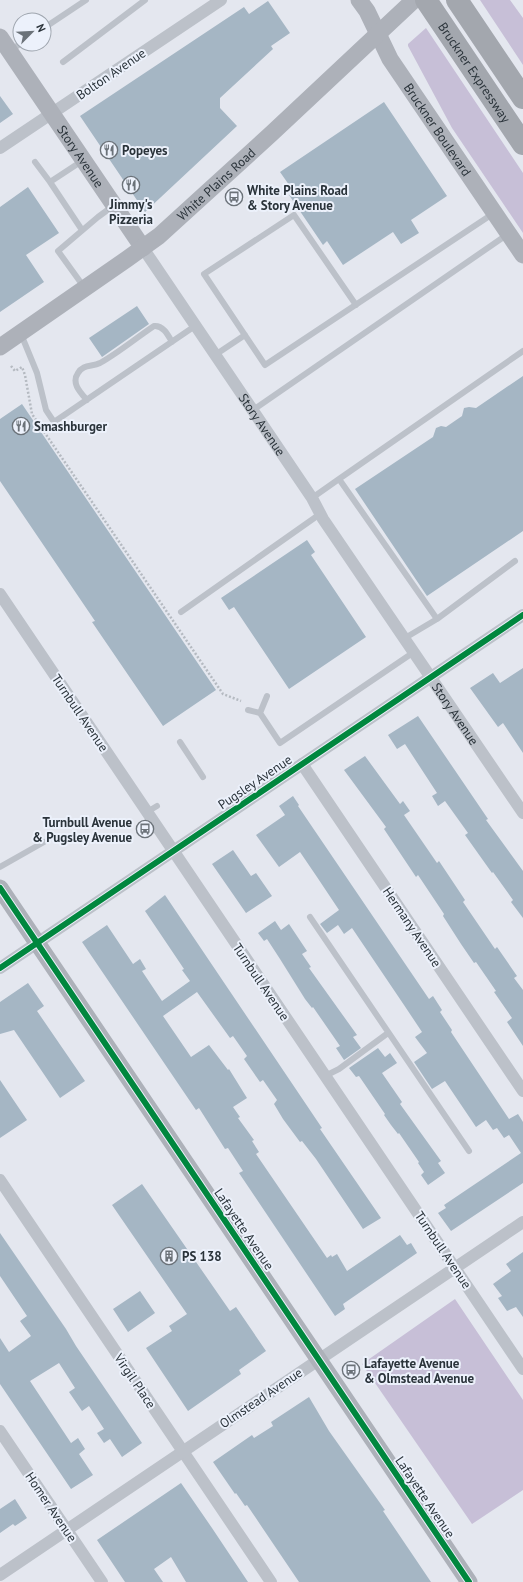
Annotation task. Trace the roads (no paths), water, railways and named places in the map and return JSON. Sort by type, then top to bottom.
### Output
[{"type":"highway","name":"Bruckner Expressway","points":[[426,0],[523,144]]},
{"type":"highway","name":"Bruckner Expressway","points":[[457,0],[523,98]]},
{"type":"street","name":"Bolton Avenue","points":[[0,148],[222,0]]},
{"type":"street","name":"Bruckner Boulevard","points":[[359,0],[367,11],[390,59],[523,255]]},
{"type":"street","name":"White Plains Road","points":[[0,346],[143,248],[266,140],[414,0]]},
{"type":"street","name":"Story Avenue","points":[[0,37],[12,45]]},
{"type":"street","name":"Story Avenue","points":[[18,52],[52,113],[83,160],[216,355],[312,498],[320,514],[523,813]]},
{"type":"street","name":"Turnbull Avenue","points":[[0,594],[523,1368]]},
{"type":"street","name":"Pugsley Avenue","points":[[0,968],[523,615]]},
{"type":"street","name":"Hermany Avenue","points":[[302,764],[523,1091]]},
{"type":"street","name":"Lafayette Avenue","points":[[0,888],[469,1582]]},
{"type":"street","name":"Virgil Place","points":[[0,1180],[271,1582]]},
{"type":"street","name":"Olmstead Avenue","points":[[0,1575],[523,1222]]},
{"type":"street","name":"Homer Avenue","points":[[0,1431],[102,1582]]},
{"type":"lane","points":[[52,23],[86,0]]},
{"type":"lane","points":[[63,62],[145,0]]},
{"type":"lane","points":[[50,182],[83,160]]},
{"type":"lane","points":[[35,162],[82,230]]},
{"type":"lane","points":[[85,289],[58,251],[114,205]]},
{"type":"lane","points":[[356,304],[294,215],[204,274],[265,365],[495,213]]},
{"type":"lane","points":[[253,410],[508,234]]},
{"type":"lane","points":[[87,400],[80,392],[76,382],[78,373],[83,367],[99,363],[154,326],[163,329],[172,342]]},
{"type":"lane","points":[[21,333],[37,372],[46,410],[54,422],[195,326]]},
{"type":"lane","points":[[216,355],[245,335]]},
{"type":"lane","points":[[312,498],[523,351]]},
{"type":"lane","points":[[339,479],[437,619]]},
{"type":"lane","points":[[181,612],[320,514]]},
{"type":"lane","points":[[405,638],[437,619],[515,561]]},
{"type":"lane","points":[[248,710],[260,713],[280,743],[414,652]]},
{"type":"lane","points":[[260,713],[267,696]]},
{"type":"lane","points":[[180,742],[203,777]]},
{"type":"lane","points":[[147,812],[158,806]]},
{"type":"lane","points":[[0,867],[44,842]]},
{"type":"lane","points":[[310,917],[388,1034],[469,1151]]},
{"type":"lane","points":[[325,1076],[339,1069],[388,1034]]},
{"type":"place","name":"Popeyes","points":[[109,150]]},
{"type":"place","name":"Jimmy's Pizzeria","points":[[131,185]]},
{"type":"place","name":"White Plains Road & Story Avenue","points":[[234,197]]},
{"type":"place","name":"Smashburger","points":[[21,426]]},
{"type":"place","name":"Turnbull Avenue & Pugsley Avenue","points":[[145,829]]},
{"type":"place","name":"PS 138","points":[[169,1256]]},
{"type":"place","name":"Lafayette Avenue & Olmstead Avenue","points":[[351,1370]]}]
